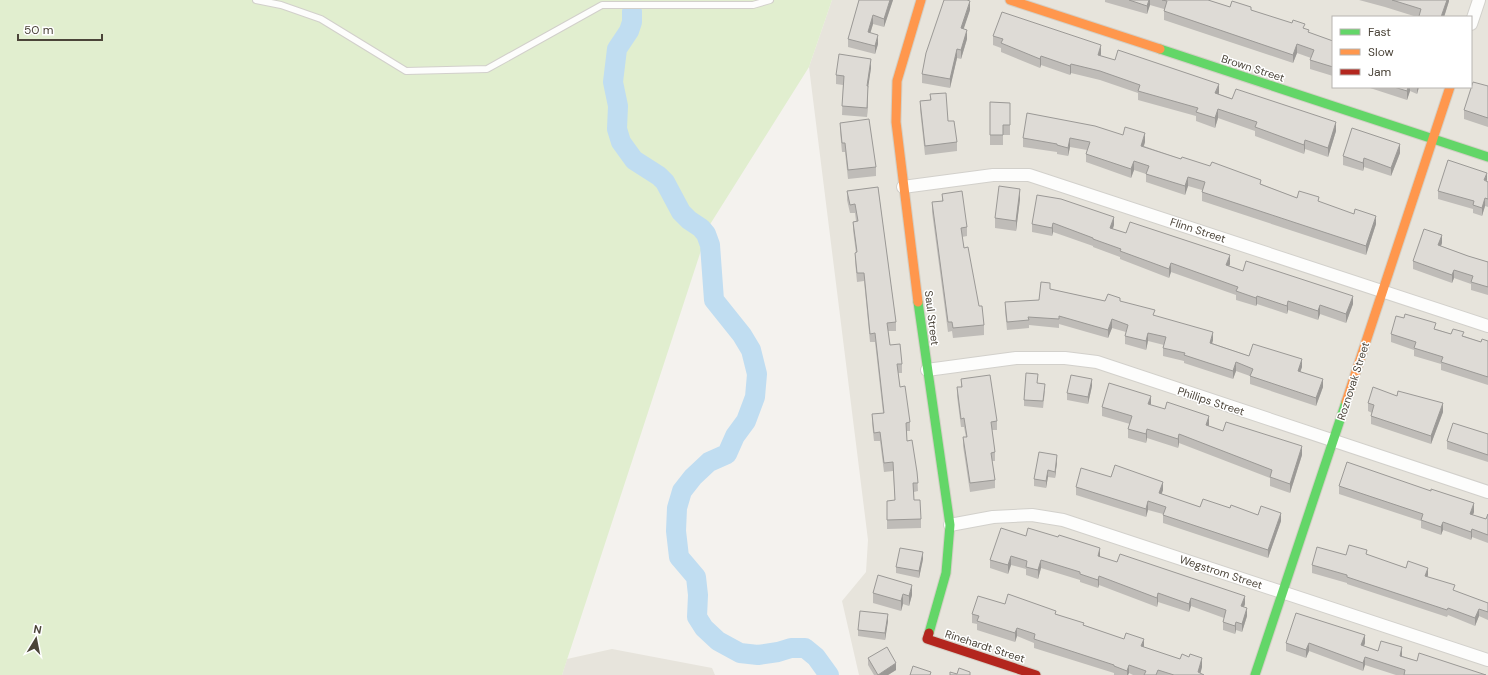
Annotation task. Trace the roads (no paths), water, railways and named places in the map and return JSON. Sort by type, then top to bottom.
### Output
[{"type":"street","name":"Saul Street","points":[[921,0],[897,81],[896,122],[927,370],[950,525],[946,573],[927,639]]},
{"type":"street","name":"Brown Street","points":[[1010,0],[1488,157]]},
{"type":"street","points":[[1472,21],[1479,0]]},
{"type":"street","name":"Roznovak Street","points":[[1255,675],[1450,88]]},
{"type":"street","name":"Flinn Street","points":[[903,187],[993,174],[1029,175],[1488,326]]},
{"type":"street","name":"Phillips Street","points":[[927,370],[1016,358],[1065,358],[1097,362],[1488,492]]},
{"type":"street","name":"Wegstrom Street","points":[[950,525],[993,517],[1032,515],[1063,520],[1488,660]]},
{"type":"street","name":"Rinehardt Street","points":[[927,639],[1036,675]]},
{"type":"lane","points":[[256,0],[281,5],[321,18],[406,71],[487,69],[602,5],[753,5],[770,0]]},
{"type":"waterway","points":[[632,11],[632,22],[629,31],[617,49],[613,82],[618,106],[617,129],[621,142],[634,160],[659,176],[665,182],[681,212],[689,220],[701,228],[706,234],[710,245],[714,300],[742,335],[751,350],[757,374],[755,397],[746,421],[735,436],[727,454],[709,462],[693,477],[682,491],[677,508],[676,531],[679,557],[696,577],[698,595],[697,617],[704,628],[718,641],[740,653],[758,655],[778,652],[791,648],[805,648],[816,657],[829,675]]}]
